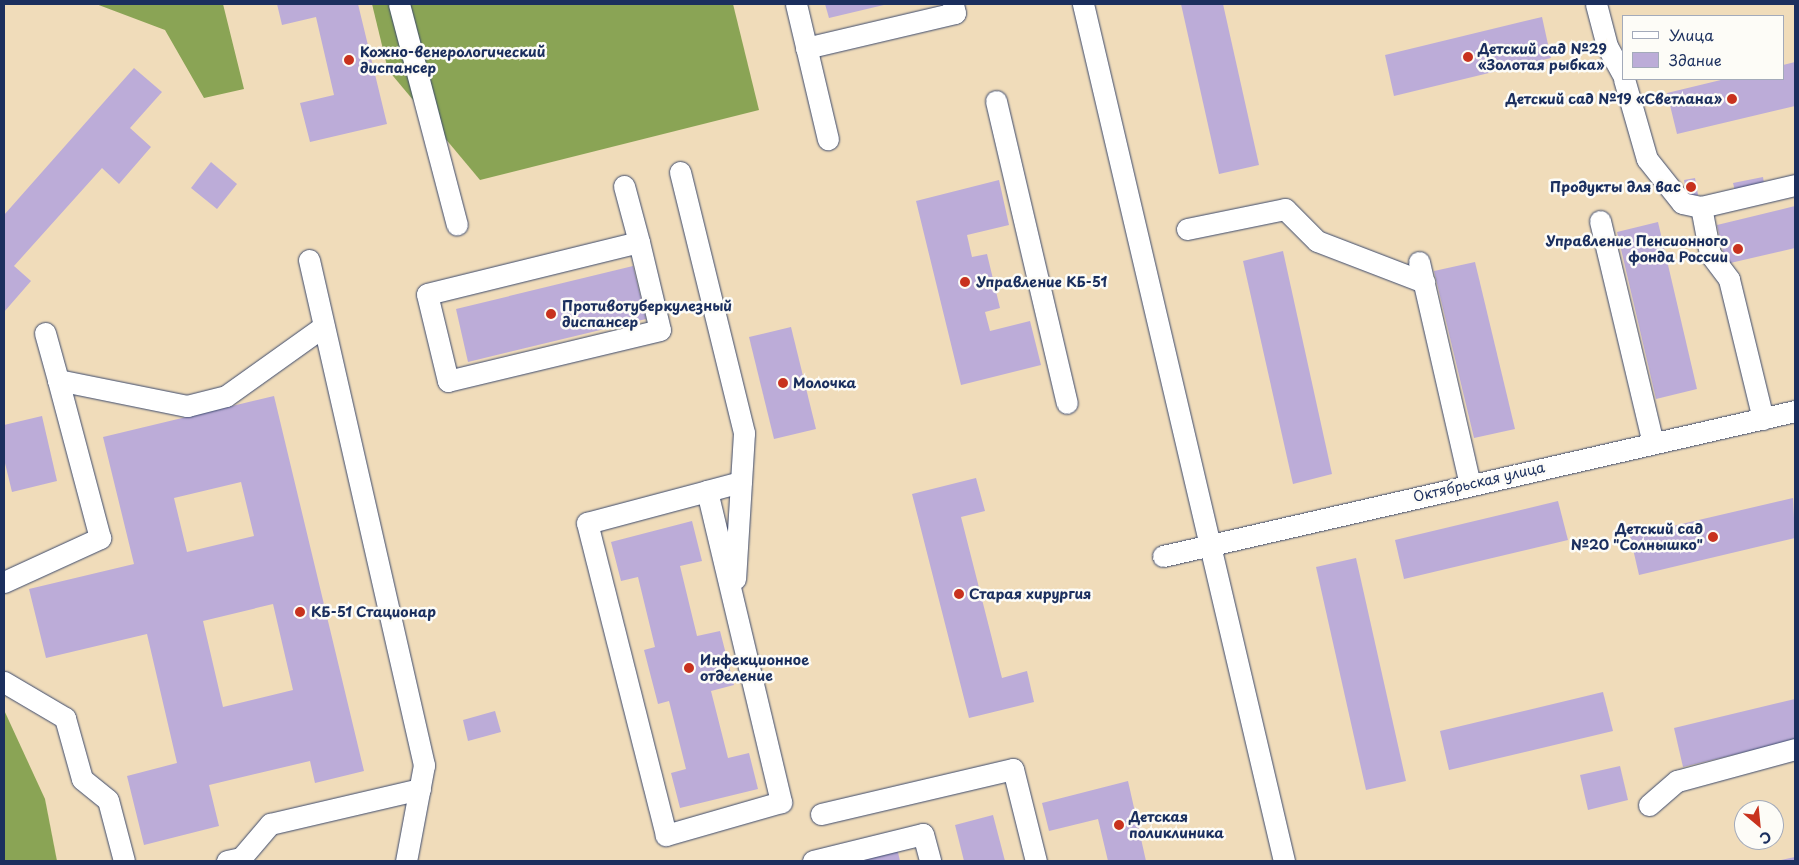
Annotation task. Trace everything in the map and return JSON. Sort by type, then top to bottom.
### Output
[{"type":"street","points":[[399,4],[457,225]]},
{"type":"street","points":[[796,4],[828,138]]},
{"type":"street","points":[[806,48],[955,13],[953,4]]},
{"type":"street","points":[[1083,4],[1284,861]]},
{"type":"street","points":[[1596,4],[1607,46],[1622,73]]},
{"type":"street","points":[[1624,80],[1647,159],[1682,203],[1701,207],[1795,185]]},
{"type":"street","points":[[996,101],[1067,403]]},
{"type":"street","points":[[680,172],[744,433],[734,603]]},
{"type":"street","points":[[624,186],[638,242],[660,330],[448,381],[427,294],[638,242]]},
{"type":"street","points":[[1701,207],[1710,254],[1729,279],[1763,419]]},
{"type":"street","points":[[1187,229],[1284,209],[1316,241],[1422,272],[1470,484]]},
{"type":"street","points":[[1600,221],[1653,443]]},
{"type":"street","points":[[309,260],[424,765],[406,861]]},
{"type":"street","points":[[58,380],[187,406],[226,396],[324,326]]},
{"type":"street","points":[[4,582],[100,538],[45,333]]},
{"type":"street","name":"Октябрьская улица","points":[[1163,556],[1470,484],[1795,411]]},
{"type":"street","points":[[707,491],[781,802],[666,835],[587,523],[707,491],[741,482]]},
{"type":"street","points":[[4,682],[65,718],[82,779],[108,800],[124,861]]},
{"type":"street","points":[[1648,805],[1677,781],[1795,749]]},
{"type":"street","points":[[821,814],[1013,769],[1036,861]]},
{"type":"street","points":[[227,861],[241,858],[270,824],[420,789]]},
{"type":"street","points":[[813,861],[923,834],[930,861]]},
{"type":"green space","points":[[96,4],[223,4],[244,89],[204,98],[165,30]]},
{"type":"green space","points":[[372,4],[733,4],[759,110],[480,180],[388,70]]},
{"type":"green space","points":[[4,710],[45,799],[57,861],[4,861]]},
{"type":"building","name":"Кожно-венерологический диспансер","points":[[277,4],[358,4],[387,124],[310,142],[300,103],[334,95],[316,17],[282,25]]},
{"type":"building","points":[[825,4],[888,4],[829,18]]},
{"type":"building","points":[[1181,4],[1223,4],[1259,165],[1219,174]]},
{"type":"building","name":"Детский сад №29 «Золотая рыбка»","points":[[1542,17],[1551,58],[1394,96],[1385,55]]},
{"type":"building","name":"Детский сад №19 «Светлана»","points":[[1795,62],[1795,106],[1677,134],[1667,93],[1721,80],[1784,80],[1784,65]]},
{"type":"building","points":[[134,68],[162,92],[130,128],[151,147],[119,184],[102,168],[14,266],[31,281],[4,312],[4,215]]},
{"type":"building","points":[[211,162],[237,184],[217,209],[191,188]]},
{"type":"building","points":[[1763,177],[1765,189],[1736,195],[1733,183]]},
{"type":"building","name":"Продукты для вас","points":[[1695,178],[1698,195],[1687,197],[1684,180]]},
{"type":"building","name":"Управление КБ-51","points":[[999,180],[1009,225],[967,235],[972,257],[987,254],[1000,308],[985,312],[990,331],[1030,321],[1041,365],[961,385],[916,201]]},
{"type":"building","points":[[1795,206],[1795,248],[1726,264],[1717,225]]},
{"type":"building","points":[[1658,222],[1697,389],[1656,399],[1617,232]]},
{"type":"building","points":[[1283,251],[1332,474],[1293,484],[1243,261]]},
{"type":"building","points":[[1475,262],[1515,429],[1474,438],[1434,271]]},
{"type":"building","name":"Противотуберкулезный диспансер","points":[[633,266],[646,319],[468,362],[456,309]]},
{"type":"building","name":"Молочка","points":[[791,327],[816,429],[774,439],[749,337]]},
{"type":"building","name":"КБ-51 Стационар","points":[[274,396],[364,771],[315,783],[310,761],[209,785],[219,826],[144,845],[127,776],[177,763],[147,634],[46,658],[29,589],[134,564],[103,437]],"holes":[[[241,482],[254,536],[187,552],[174,498]],[[273,604],[293,690],[223,707],[203,621]]]},
{"type":"building","points":[[42,416],[57,481],[12,492],[4,459],[4,425]]},
{"type":"building","name":"Старая хирургия","points":[[976,478],[985,511],[961,517],[1002,678],[1027,671],[1034,702],[969,718],[912,494]]},
{"type":"building","name":"Детский сад №20 \"Солнышко\"","points":[[1793,498],[1795,538],[1639,575],[1630,536]]},
{"type":"building","points":[[1558,501],[1568,540],[1404,579],[1395,540]]},
{"type":"building","name":"Инфекционное отделение","points":[[692,521],[702,561],[680,566],[697,636],[720,631],[734,685],[711,691],[728,758],[749,753],[758,789],[680,808],[671,773],[686,769],[669,701],[658,704],[644,650],[655,647],[638,577],[621,581],[611,542]]},
{"type":"building","points":[[1356,558],[1406,781],[1366,790],[1316,567]]},
{"type":"building","points":[[1603,692],[1613,731],[1449,770],[1440,731]]},
{"type":"building","points":[[1795,699],[1795,740],[1683,767],[1674,728]]},
{"type":"building","points":[[495,711],[501,732],[468,741],[463,720]]},
{"type":"building","points":[[1620,766],[1628,800],[1588,810],[1580,775]]},
{"type":"building","name":"Детская поликлиника","points":[[1128,781],[1146,861],[1108,861],[1098,819],[1049,831],[1042,803]]},
{"type":"building","points":[[993,815],[1005,861],[964,861],[955,825]]},
{"type":"building","points":[[897,848],[900,861],[848,861]]},
{"type":"building","points":[[1795,857],[1795,861],[1781,861],[1781,860]]},
{"type":"place","name":"Детский сад №29 «Золотая рыбка»","points":[[1468,57]]},
{"type":"place","name":"Кожно-венерологический диспансер","points":[[349,60]]},
{"type":"place","name":"Детский сад №19 «Светлана»","points":[[1732,99]]},
{"type":"place","name":"Продукты для вас","points":[[1691,187]]},
{"type":"place","name":"Управление Пенсионного фонда России","points":[[1738,249]]},
{"type":"place","name":"Управление КБ-51","points":[[965,282]]},
{"type":"place","name":"Противотуберкулезный диспансер","points":[[551,314]]},
{"type":"place","name":"Молочка","points":[[783,383]]},
{"type":"place","name":"Детский сад №20 \"Солнышко\"","points":[[1713,537]]},
{"type":"place","name":"Старая хирургия","points":[[959,594]]},
{"type":"place","name":"КБ-51 Стационар","points":[[300,612]]},
{"type":"place","name":"Инфекционное отделение","points":[[689,668]]},
{"type":"place","name":"Детская поликлиника","points":[[1119,825]]}]
